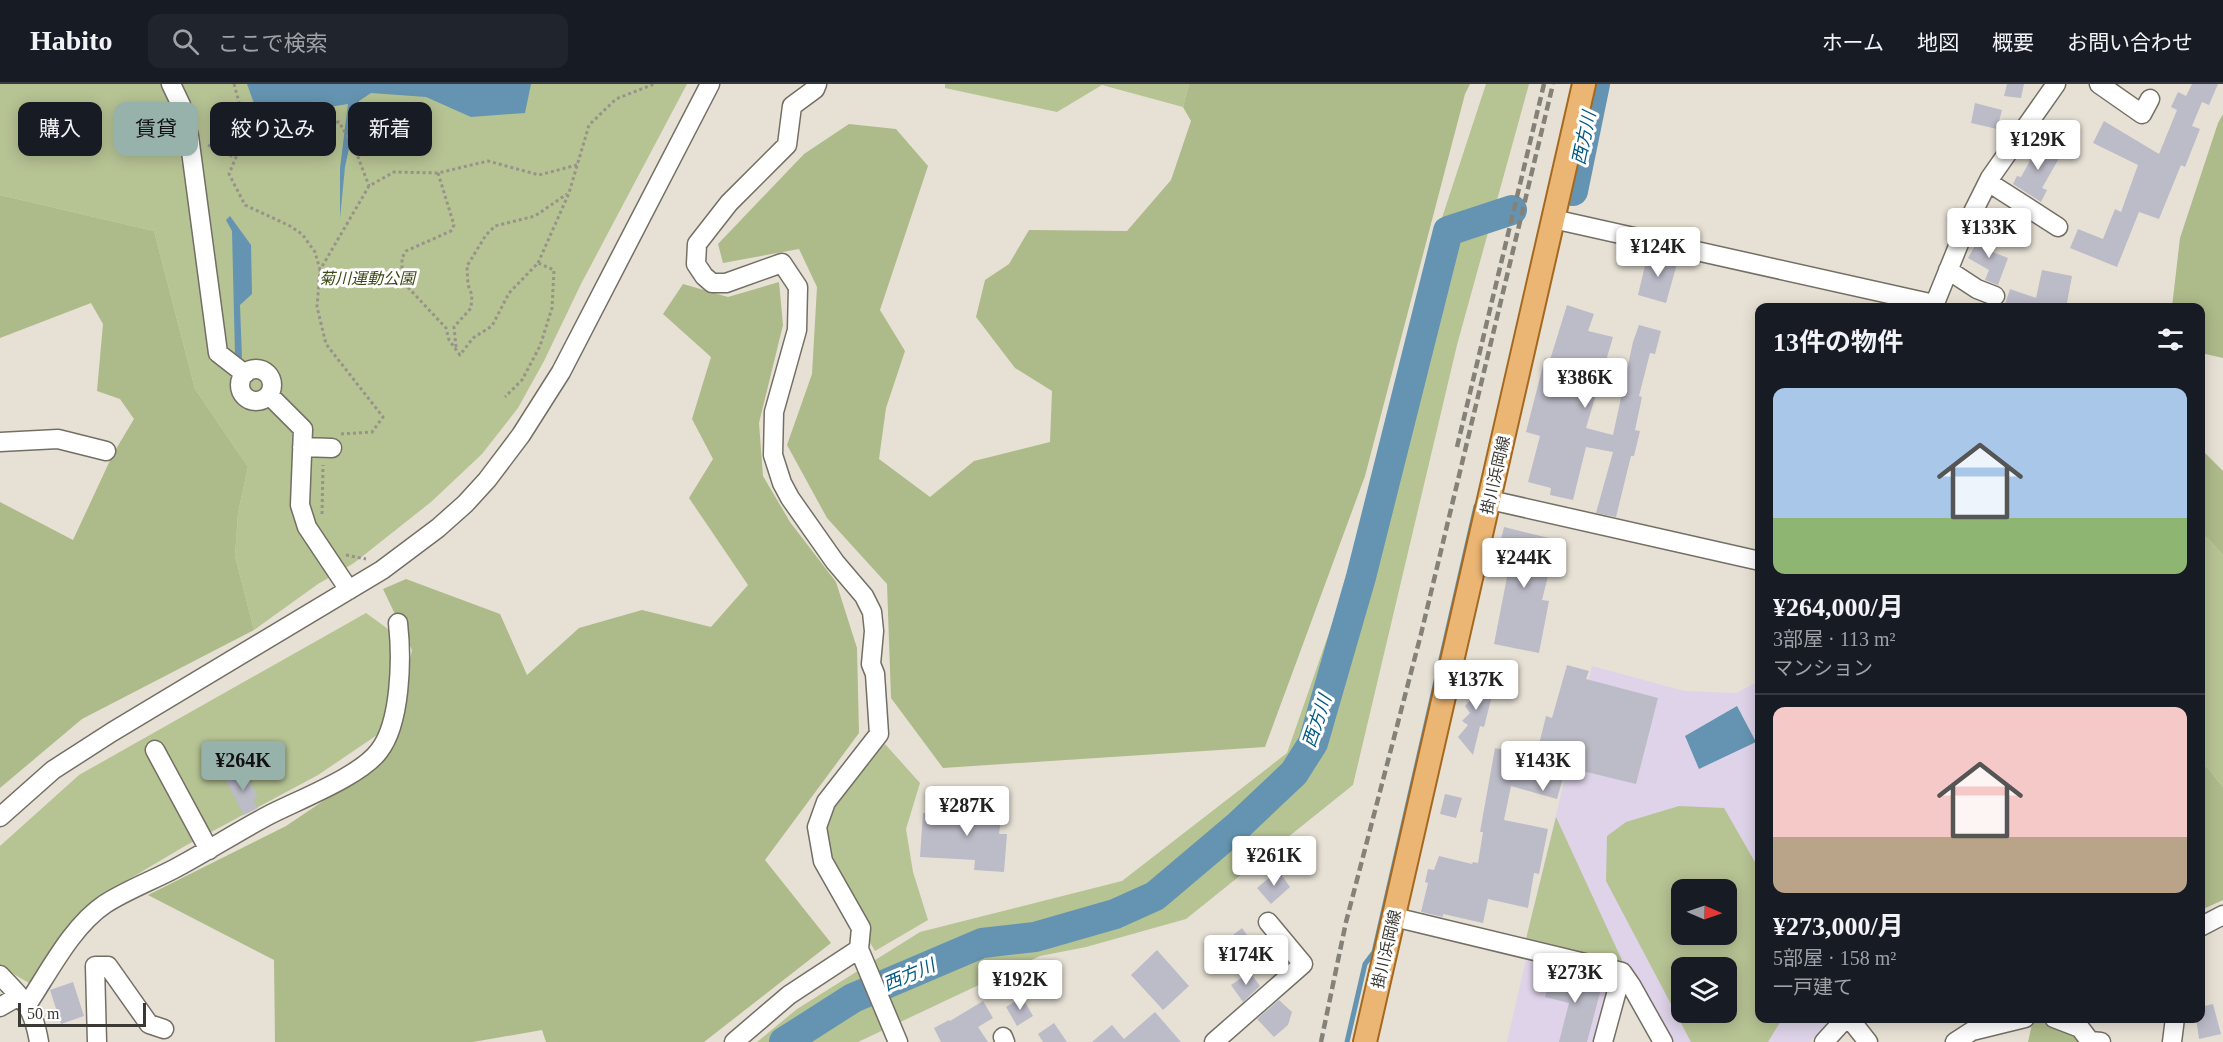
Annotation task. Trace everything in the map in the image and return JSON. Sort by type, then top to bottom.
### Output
[{"type":"main road","name":"掛川浜岡線","points":[[1365,1042],[1584,84]]},
{"type":"street","points":[[171,84],[180,102]]},
{"type":"street","points":[[0,817],[53,770],[410,551],[452,516],[487,480],[521,435],[561,372],[710,84]]},
{"type":"street","points":[[817,84],[815,89],[792,106],[787,145],[729,203],[697,244],[696,264],[712,283],[726,283],[782,263],[798,287],[797,330],[774,412],[772,455],[790,498],[835,562],[864,596],[872,612],[874,631],[871,664],[875,674],[879,734],[826,802],[817,827],[823,861],[861,928],[859,949],[898,1042]]},
{"type":"street","points":[[1934,303],[1988,182],[2056,84]]},
{"type":"street","points":[[2098,84],[2142,114]]},
{"type":"street","points":[[192,156],[218,353],[245,374],[253,369],[267,373],[273,382],[269,395],[303,429],[292,505],[349,590]]},
{"type":"street","points":[[1988,182],[2058,227]]},
{"type":"street","points":[[1553,219],[1920,303]]},
{"type":"street","points":[[1948,270],[1977,289],[1995,296]]},
{"type":"street","points":[[0,442],[58,439],[106,451]]},
{"type":"street","points":[[302,447],[332,448]]},
{"type":"street","points":[[1490,500],[1755,560]]},
{"type":"street","points":[[0,1007],[23,1000],[74,934],[103,906],[366,764],[380,751],[393,723],[401,654],[398,623]]},
{"type":"street","points":[[155,750],[208,850]]},
{"type":"street","points":[[2205,924],[2223,915]]},
{"type":"street","points":[[1394,917],[1622,972],[1663,1042]]},
{"type":"street","points":[[1214,1042],[1303,964],[1268,922]]},
{"type":"street","points":[[734,1042],[789,995],[859,949]]},
{"type":"street","points":[[97,1042],[95,966],[108,966],[149,1024],[164,1029]]},
{"type":"street","points":[[1603,1042],[1622,972]]},
{"type":"street","points":[[0,975],[23,1000],[35,1019],[39,1042]]},
{"type":"street","points":[[1824,1042],[1842,1023]]},
{"type":"street","points":[[1852,1023],[1869,1042]]},
{"type":"street","points":[[1955,1042],[1972,1031],[2005,1023]]},
{"type":"street","points":[[2067,1023],[2080,1028],[2090,1041],[2101,1042]]},
{"type":"street","points":[[2172,1042],[2174,1023]]},
{"type":"path","points":[[234,84],[239,102]]},
{"type":"path","points":[[438,173],[454,225],[451,231],[406,251],[402,258],[402,281],[446,328],[449,340],[460,355],[474,338],[492,326],[509,293],[538,263],[569,193],[588,125],[616,99],[654,84]]},
{"type":"path","points":[[336,122],[339,122],[355,149],[369,186]]},
{"type":"path","points":[[198,140],[236,158],[229,174],[245,204],[302,234],[315,252],[320,270],[316,308],[326,344],[383,417],[372,432]]},
{"type":"path","points":[[320,270],[369,186],[394,172],[438,173],[488,161],[539,175],[577,165]]},
{"type":"path","points":[[456,349],[454,327],[471,308],[472,294],[468,285],[467,266],[486,235],[495,226],[535,216],[569,193]]},
{"type":"path","points":[[505,397],[522,380],[540,346],[552,308],[554,270],[538,263]]},
{"type":"path","points":[[321,524],[323,465]]},
{"type":"path","points":[[337,553],[367,560]]},
{"type":"shaded area","points":[[1592,666],[1684,691],[1736,693],[1755,683],[1755,1023],[1828,1023],[1810,1042],[1665,1042],[1626,969],[1526,939]]},
{"type":"shaded area","points":[[1527,955],[1615,977],[1598,1042],[1507,1042]]},
{"type":"green space","name":"菊川運動公園","points":[[0,84],[687,84],[518,408],[482,454],[431,502],[354,563],[318,584],[254,630],[235,556],[238,513],[248,467],[195,389],[154,231],[0,195]]},
{"type":"green space","points":[[945,84],[1189,84],[1183,107],[1102,85],[1057,112],[945,88]]},
{"type":"green space","points":[[1189,84],[1470,84],[1465,94],[1365,476],[1265,747],[943,768],[891,698],[887,584],[827,518],[787,445],[812,374],[817,287],[799,249],[723,263],[718,244],[804,154],[849,124],[896,129],[928,166],[880,310],[905,351],[886,408],[879,459],[930,497],[974,461],[1050,442],[1052,391],[1015,368],[976,317],[985,280],[1009,264],[1029,230],[1127,231],[1171,180],[1191,121],[1183,107]]},
{"type":"green space","points":[[1486,84],[1529,84],[1457,345],[1353,785],[1186,919],[1086,947],[1040,956],[858,1042],[757,1042],[797,1009],[920,932],[1122,881],[1287,753],[1396,441],[1438,230]]},
{"type":"green space","points":[[2223,114],[2223,358],[2205,354],[2205,303],[2172,303],[2180,238]]},
{"type":"green space","points":[[0,195],[154,231],[195,389],[248,467],[238,513],[235,556],[254,630],[82,719],[0,788],[0,502],[73,540],[113,454],[134,419],[120,399],[97,391],[103,324],[91,303],[0,338]]},
{"type":"green space","points":[[779,282],[783,325],[759,423],[763,476],[790,522],[836,582],[857,648],[859,733],[765,860],[831,943],[704,1042],[546,1042],[542,1030],[473,1042],[275,1042],[274,960],[148,895],[286,826],[353,781],[394,743],[412,650],[383,589],[406,579],[500,614],[527,675],[579,628],[642,610],[711,627],[748,585],[689,498],[713,459],[692,419],[711,357],[663,314],[683,284],[728,297]]},
{"type":"green space","points":[[2205,453],[2223,471],[2223,555],[2205,535]]},
{"type":"green space","points":[[2205,535],[2223,555],[2223,787],[2205,766]]},
{"type":"green space","points":[[366,613],[395,634],[383,731],[318,775],[185,846],[94,900],[29,983],[0,966],[0,846],[79,775]]},
{"type":"green space","points":[[885,744],[920,783],[906,829],[913,872],[928,920],[875,951],[861,928],[819,838],[826,802]]},
{"type":"green space","points":[[2205,766],[2223,787],[2223,900],[2205,908]]},
{"type":"green space","points":[[1679,806],[1724,808],[1755,862],[1755,1023],[1780,1023],[1768,1042],[1691,1042],[1681,1023],[1737,1023],[1737,957],[1671,957],[1671,1004],[1606,881],[1607,836],[1626,822]]},
{"type":"green space","points":[[1556,817],[1626,969],[1526,939]]},
{"type":"green space","points":[[2032,1023],[2044,1023],[2074,1031],[2081,1042],[2028,1042]]},
{"type":"water","points":[[247,84],[531,84],[525,113],[471,117],[426,97],[371,93],[359,102],[348,102],[348,104],[336,106],[336,102],[254,102]]},
{"type":"water","points":[[348,104],[348,153],[340,218],[340,168]]},
{"type":"water","points":[[230,216],[251,245],[252,294],[240,305],[242,358],[235,355],[232,231],[226,220]]},
{"type":"water","points":[[1737,706],[1755,742],[1699,769],[1685,736]]},
{"type":"building","points":[[2007,84],[2024,84],[2021,98],[2004,96]]},
{"type":"building","points":[[2192,84],[2218,84],[2209,105],[2202,102],[2192,126],[2200,129],[2185,167],[2181,165],[2159,219],[2139,212],[2117,267],[2070,248],[2078,229],[2103,239],[2115,209],[2121,212],[2138,165],[2093,143],[2104,121],[2159,154],[2177,110],[2171,107],[2178,92],[2186,96]]},
{"type":"building","points":[[1975,103],[2002,110],[1997,129],[1971,123]]},
{"type":"building","points":[[2041,141],[2062,153],[2042,188],[2047,190],[2041,202],[2013,184],[2017,176],[2021,177]]},
{"type":"building","points":[[1983,232],[1996,240],[1990,251],[2008,258],[1998,285],[1985,280],[1989,270],[1968,258]]},
{"type":"building","points":[[1648,253],[1678,260],[1666,303],[1638,295]]},
{"type":"building","points":[[2042,270],[2072,276],[2067,303],[2005,303],[2010,289],[2036,298]]},
{"type":"building","points":[[1567,305],[1594,314],[1588,331],[1613,337],[1586,428],[1613,435],[1633,342],[1639,325],[1661,331],[1655,354],[1650,353],[1639,396],[1642,397],[1635,430],[1640,431],[1634,456],[1631,456],[1616,517],[1596,513],[1613,452],[1586,447],[1573,500],[1550,495],[1551,488],[1528,482],[1540,436],[1526,432],[1545,358],[1550,360]]},
{"type":"building","points":[[1504,527],[1557,540],[1542,600],[1549,601],[1539,653],[1494,644],[1508,572],[1494,568]]},
{"type":"building","points":[[1567,665],[1589,671],[1586,679],[1658,698],[1636,784],[1566,767],[1557,799],[1511,786],[1504,820],[1548,829],[1539,874],[1534,873],[1528,908],[1488,899],[1483,923],[1443,914],[1443,917],[1421,912],[1428,883],[1425,882],[1428,869],[1434,870],[1439,856],[1472,864],[1473,862],[1478,863],[1483,832],[1480,832],[1495,748],[1536,757],[1546,716],[1552,718]]},
{"type":"building","points":[[1470,678],[1495,684],[1484,727],[1480,726],[1473,755],[1458,737],[1468,725],[1462,721],[1470,713],[1465,706],[1471,699],[1467,694]]},
{"type":"building","points":[[243,769],[258,797],[253,799],[258,808],[244,815],[225,779]]},
{"type":"building","points":[[1445,794],[1462,798],[1456,818],[1440,814]]},
{"type":"building","points":[[968,801],[1003,804],[999,834],[1007,834],[1004,872],[974,870],[975,860],[920,857],[923,813],[967,815]]},
{"type":"building","points":[[1278,870],[1290,887],[1271,904],[1257,888]]},
{"type":"building","points":[[1242,928],[1260,953],[1238,969],[1220,945]]},
{"type":"building","points":[[1157,950],[1189,986],[1163,1010],[1131,975]]},
{"type":"building","points":[[1552,969],[1572,975],[1571,977],[1602,985],[1587,1042],[1559,1042],[1569,1003],[1545,997]]},
{"type":"building","points":[[1250,972],[1260,986],[1243,1002],[1231,985]]},
{"type":"building","points":[[73,982],[84,1016],[61,1024],[50,990]]},
{"type":"building","points":[[1022,997],[1033,1016],[1017,1026],[1006,1007]]},
{"type":"building","points":[[1279,1000],[1292,1012],[1288,1025],[1274,1037],[1257,1019]]},
{"type":"building","points":[[983,1001],[993,1018],[978,1027],[988,1042],[941,1042],[934,1028]]},
{"type":"building","points":[[2213,1004],[2221,1034],[2199,1039],[2197,1023],[2205,1023],[2205,1006]]},
{"type":"building","points":[[1155,1012],[1181,1042],[1092,1042],[1112,1025],[1124,1039]]},
{"type":"building","points":[[1054,1023],[1067,1042],[1043,1042],[1038,1034]]},
{"type":"waterway","name":"西方川","points":[[1573,191],[1595,84]]},
{"type":"waterway","name":"西方川","points":[[784,1042],[853,998],[982,943],[1035,937],[1115,914],[1155,896],[1239,825],[1294,773],[1313,743],[1361,577],[1448,231],[1512,210]]},
{"type":"waterway","points":[[1347,1042],[1365,964],[1374,952],[1476,506]]},
{"type":"railway","points":[[1457,447],[1544,84]]},
{"type":"railway","points":[[1321,1042],[1346,922],[1421,634],[1553,84]]}]
